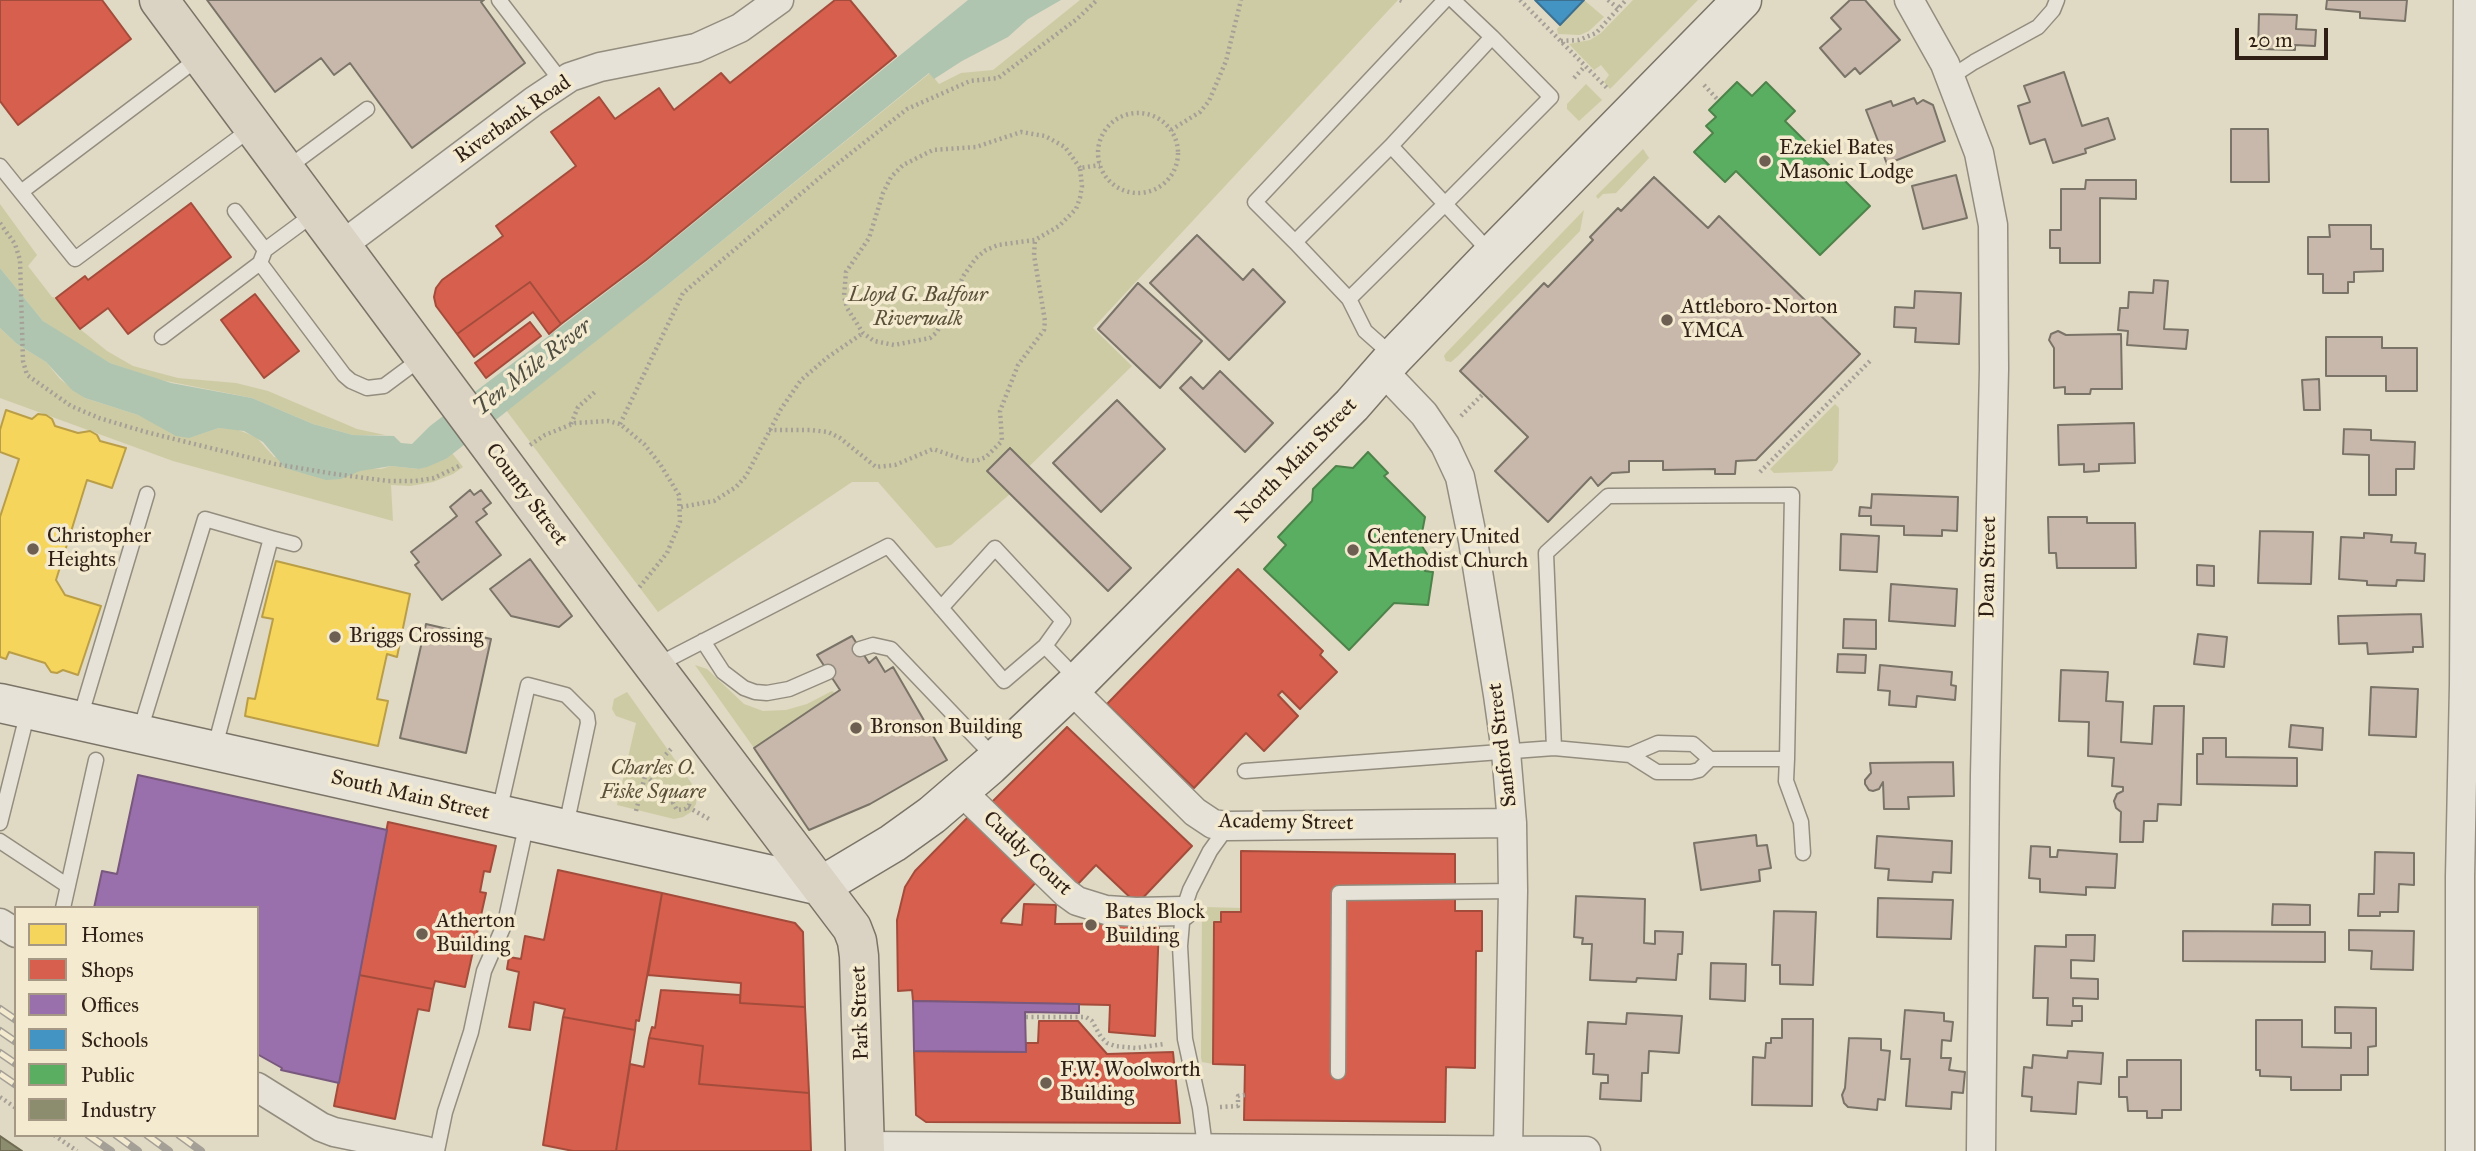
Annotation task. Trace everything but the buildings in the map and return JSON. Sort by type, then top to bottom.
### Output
[{"type":"highway","name":"County Street","points":[[159,0],[456,400],[475,451],[654,667],[821,886]]},
{"type":"highway","name":"Park Street","points":[[821,886],[852,928],[858,948],[865,1148]]},
{"type":"main road","name":"North Main Street","points":[[821,886],[893,843],[961,792],[1075,685],[1352,405],[1492,255],[1742,0]]},
{"type":"main road","name":"South Main Street","points":[[14,706],[821,886]]},
{"type":"street","name":"Riverbank Road","points":[[341,246],[534,100],[562,82],[590,70],[683,52],[706,44],[740,28],[779,0]]},
{"type":"street","name":"Dean Street","points":[[1909,0],[1951,77],[1979,153],[1993,225],[1994,369],[1985,761],[1981,1151]]},
{"type":"street","points":[[2460,1151],[2460,876],[2470,686],[2472,129],[2468,0]]},
{"type":"street","name":"Sanford Street","points":[[1388,364],[1445,445],[1460,477],[1473,541],[1506,752],[1512,823],[1513,891],[1508,1150]]},
{"type":"street","name":"Academy Street","points":[[1075,685],[1195,812],[1213,824],[1512,823]]},
{"type":"street","name":"Cuddy Court","points":[[961,792],[1077,901],[1106,910],[1183,911]]},
{"type":"street","points":[[259,1088],[321,1127],[349,1136],[422,1150]]},
{"type":"street","points":[[865,1148],[1205,1147],[1586,1151]]},
{"type":"lane","points":[[499,0],[562,82]]},
{"type":"lane","points":[[1388,364],[1365,331],[1349,299],[1255,202],[1446,0]]},
{"type":"lane","points":[[1349,299],[1551,97],[1453,0]]},
{"type":"lane","points":[[1951,77],[2038,27],[2053,10],[2057,0]]},
{"type":"lane","points":[[1295,242],[1391,146],[1492,37]]},
{"type":"lane","points":[[21,192],[201,57]]},
{"type":"lane","points":[[285,170],[367,109]]},
{"type":"lane","points":[[0,166],[75,259],[253,127]]},
{"type":"lane","points":[[1391,146],[1492,255]]},
{"type":"lane","points":[[235,211],[263,257],[344,375],[359,386],[376,389],[424,357]]},
{"type":"lane","points":[[162,337],[316,212]]},
{"type":"lane","points":[[79,721],[147,494]]},
{"type":"lane","points":[[1554,748],[1546,553],[1608,496],[1792,495],[1786,781],[1801,822],[1803,853]]},
{"type":"lane","points":[[139,734],[205,519],[294,544]]},
{"type":"lane","points":[[214,751],[271,538]]},
{"type":"lane","points":[[654,667],[888,546],[941,608],[1004,681],[1045,646],[1063,621],[995,548],[941,608]]},
{"type":"lane","points":[[703,641],[723,672],[744,688],[755,692],[789,689],[828,672]]},
{"type":"lane","points":[[860,649],[873,645],[891,649],[996,759]]},
{"type":"lane","points":[[1045,646],[1075,685]]},
{"type":"lane","points":[[422,1150],[445,1112],[471,1032],[484,971],[505,923],[528,685],[566,695],[587,716],[588,723],[565,831]]},
{"type":"lane","points":[[0,824],[14,706]]},
{"type":"lane","points":[[1630,755],[1658,743],[1693,744],[1710,759],[1787,760]]},
{"type":"lane","points":[[1245,771],[1554,748],[1630,755],[1657,772],[1691,772],[1710,759]]},
{"type":"lane","points":[[63,906],[96,761]]},
{"type":"lane","points":[[1205,1147],[1200,1108],[1185,1039],[1180,958],[1183,911],[1210,852],[1228,826]]},
{"type":"lane","points":[[0,841],[68,886]]},
{"type":"lane","points":[[1338,1072],[1339,892],[1513,891]]},
{"type":"path","points":[[620,424],[683,293],[823,175],[907,110],[970,82],[998,78],[1077,19],[1097,0]]},
{"type":"path","points":[[1171,130],[1200,112],[1209,101],[1226,61],[1241,0]]},
{"type":"path","points":[[1520,0],[1615,96]]},
{"type":"path","points":[[1608,0],[1619,9]]},
{"type":"path","points":[[1561,41],[1579,40],[1597,33],[1626,0]]},
{"type":"path","points":[[1574,78],[1585,66]]},
{"type":"path","points":[[1700,82],[1718,100]]},
{"type":"path","points":[[1138,113],[1163,121],[1171,130],[1179,156],[1168,180],[1158,188],[1146,193],[1122,191],[1104,176],[1100,165],[1099,142],[1104,131],[1113,122],[1124,115],[1138,113]]},
{"type":"path","points":[[1021,132],[1045,136],[1065,147],[1080,167],[1082,186],[1076,209],[1059,226],[1035,240],[998,245],[976,258],[964,275],[937,332],[930,338],[894,345],[874,341],[863,333],[847,308],[844,296],[846,272],[869,238],[883,192],[891,177],[903,165],[933,150],[976,147],[1021,132]]},
{"type":"path","points":[[1080,167],[1100,165]]},
{"type":"path","points":[[0,223],[15,244],[20,260],[23,361],[27,374],[57,398],[99,418],[146,432],[275,464],[388,481],[434,478],[475,451]]},
{"type":"path","points":[[769,430],[828,432],[841,438],[876,467],[895,465],[933,449],[965,460],[976,461],[986,457],[1002,441],[1000,411],[1018,365],[1044,330],[1045,321],[1034,255],[1035,240]]},
{"type":"path","points":[[681,507],[714,501],[736,486],[746,476],[781,409],[811,369],[863,333]]},
{"type":"path","points":[[1757,475],[1871,360]]},
{"type":"path","points":[[571,425],[578,407],[596,391]]},
{"type":"path","points":[[1461,416],[1483,394]]},
{"type":"path","points":[[529,445],[545,435],[571,425],[596,421],[620,424],[644,444],[660,464],[676,486],[681,507],[680,522],[667,553],[636,592]]},
{"type":"path","points":[[636,812],[645,776],[673,748]]},
{"type":"path","points":[[645,776],[674,797]]},
{"type":"path","points":[[688,807],[691,801],[688,796],[677,793],[673,803],[677,810],[688,807],[709,819]]},
{"type":"path","points":[[1026,1017],[1086,1017],[1092,1021],[1107,1043],[1125,1048],[1154,1046],[1185,1039]]},
{"type":"path","points":[[1217,1107],[1238,1106],[1238,1096],[1245,1095]]},
{"type":"path","points":[[57,1137],[77,1151]]},
{"type":"green space","name":"Lloyd G. Balfour Riverwalk","points":[[1080,0],[1398,0],[1093,328],[1132,366],[1006,489],[1010,494],[951,545],[936,548],[878,482],[852,482],[658,612],[506,410],[665,287],[930,73],[939,84],[961,73],[993,70]]},
{"type":"green space","points":[[1584,0],[1604,17],[1589,31],[1580,35],[1558,34],[1557,29]]},
{"type":"green space","points":[[1633,0],[1698,0],[1610,89],[1604,82],[1609,75],[1601,65],[1594,70],[1569,44],[1590,40],[1601,33]]},
{"type":"green space","points":[[1586,84],[1602,100],[1579,121],[1567,109],[1567,104]]},
{"type":"green space","points":[[1643,149],[1649,158],[1616,193],[1603,194],[1598,199],[1596,196]]},
{"type":"green space","points":[[0,204],[37,255],[28,266],[80,329],[107,351],[133,366],[178,378],[236,383],[268,391],[357,429],[385,435],[353,435],[313,424],[252,398],[156,379],[110,363],[66,337],[43,321],[0,268]]},
{"type":"green space","points":[[1584,210],[1580,231],[1459,355],[1451,362],[1446,361],[1446,353]]},
{"type":"green space","points":[[0,328],[17,344],[46,362],[60,379],[85,398],[138,415],[164,427],[194,436],[219,428],[236,429],[256,437],[274,457],[381,469],[391,466],[419,469],[446,459],[452,453],[463,467],[433,482],[410,486],[391,485],[393,521],[173,461],[0,398]]},
{"type":"green space","points":[[1835,404],[1839,408],[1838,462],[1832,471],[1774,473],[1770,469]]},
{"type":"green space","points":[[695,665],[707,669],[744,704],[763,711],[786,710],[807,704],[832,691],[835,693],[754,748]]},
{"type":"green space","name":"Charles O. Fiske Square","points":[[627,692],[697,791],[696,804],[691,812],[683,817],[674,819],[617,805],[636,723],[616,716],[612,709],[614,699]]},
{"type":"green space","points":[[1204,907],[1241,908],[1241,912],[1222,912],[1221,922],[1214,922],[1213,1064],[1202,1062],[1201,1058]]},
{"type":"water","name":"Ten Mile River","points":[[968,0],[1061,0],[1028,19],[1008,37],[934,79],[929,73],[665,287],[446,459],[427,467],[419,469],[391,466],[360,471],[341,479],[326,480],[285,468],[263,442],[244,431],[219,428],[189,438],[176,436],[138,415],[85,398],[72,390],[46,362],[17,344],[0,328],[0,268],[43,321],[110,363],[171,383],[252,398],[313,424],[353,435],[394,436],[401,443],[412,444],[430,426],[646,262]]},
{"type":"railway","points":[[0,1009],[14,1019]]},
{"type":"railway","points":[[0,1031],[14,1041]]},
{"type":"railway","points":[[0,1053],[14,1063]]},
{"type":"railway","points":[[0,1074],[14,1084]]},
{"type":"railway","points":[[91,1137],[111,1151]]},
{"type":"railway","points":[[119,1137],[138,1151]]},
{"type":"railway","points":[[150,1137],[169,1151]]},
{"type":"railway","points":[[182,1137],[201,1151]]},
{"type":"place","name":"Ezekiel Bates Masonic Lodge","points":[[1765,161]]},
{"type":"place","name":"Attleboro-Norton YMCA","points":[[1667,320]]},
{"type":"place","name":"Christopher Heights","points":[[33,549]]},
{"type":"place","name":"Centenery United Methodist Church","points":[[1353,550]]},
{"type":"place","name":"Briggs Crossing","points":[[335,637]]},
{"type":"place","name":"Bronson Building","points":[[856,728]]},
{"type":"place","name":"Bates Block Building","points":[[1091,925]]},
{"type":"place","name":"Atherton Building","points":[[422,934]]},
{"type":"place","name":"F.W. Woolworth Building","points":[[1046,1083]]}]
